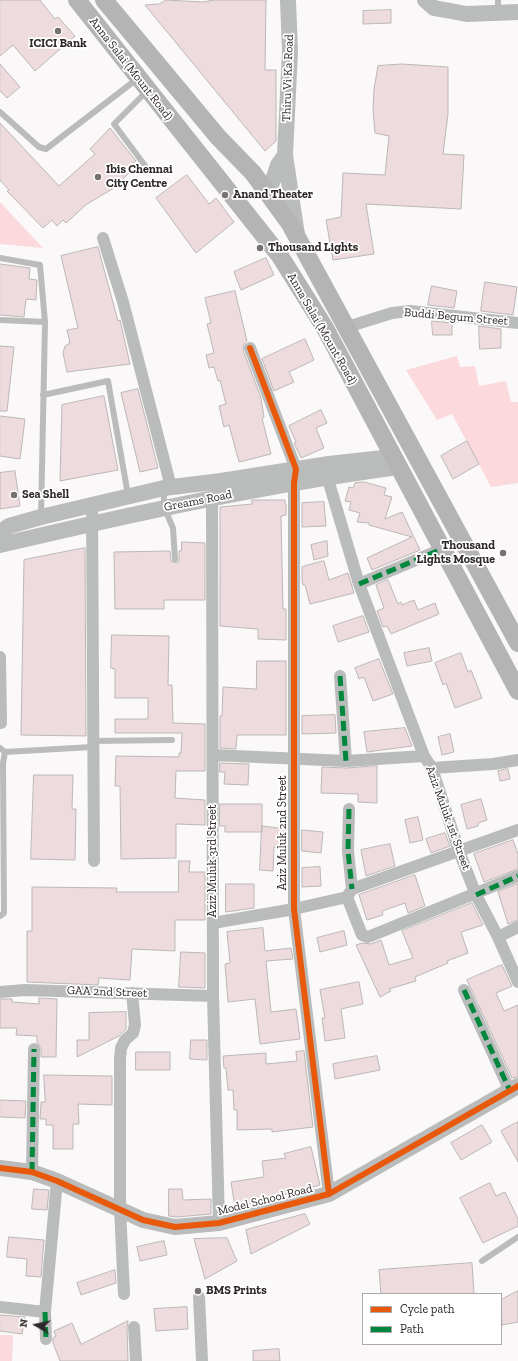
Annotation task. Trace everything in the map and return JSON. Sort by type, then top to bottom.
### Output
[{"type":"main road","name":"Anna Salai (Mount Road)","points":[[77,0],[142,85],[272,244],[325,328],[518,691]]},
{"type":"main road","name":"Anna Salai (Mount Road)","points":[[104,0],[213,131],[253,173],[268,192],[297,235],[518,643]]},
{"type":"main road","points":[[230,192],[253,173]]},
{"type":"street","name":"Thiru Vi Ka Road","points":[[285,155],[290,51],[288,0]]},
{"type":"street","points":[[425,0],[434,8],[460,12],[498,6],[518,12]]},
{"type":"street","points":[[268,192],[278,166],[285,155]]},
{"type":"street","points":[[285,155],[297,235]]},
{"type":"street","points":[[103,238],[123,302],[168,488]]},
{"type":"street","name":"Buddi Begum Street","points":[[347,327],[392,313],[410,311],[518,323]]},
{"type":"street","points":[[250,348],[295,476]]},
{"type":"street","name":"Greams Road","points":[[0,532],[9,526],[41,517],[92,504],[168,488],[295,476],[395,462]]},
{"type":"street","name":"Greams Road","points":[[0,545],[164,507],[212,498],[295,476],[327,476],[395,462]]},
{"type":"street","name":"Aziz Muluk 2nd Street","points":[[295,476],[293,760],[294,909],[329,1194]]},
{"type":"street","name":"Aziz Muluk 1st Street","points":[[327,476],[359,584],[424,756],[432,768],[459,851],[476,895],[498,937],[518,982]]},
{"type":"street","name":"Aziz Muluk 3rd Street","points":[[212,498],[213,996],[219,1224]]},
{"type":"street","points":[[92,504],[94,862]]},
{"type":"street","points":[[359,584],[442,549]]},
{"type":"street","points":[[0,657],[1,723]]},
{"type":"street","points":[[340,676],[346,761]]},
{"type":"street","points":[[212,756],[346,761],[424,756]]},
{"type":"street","points":[[432,768],[493,764],[518,760]]},
{"type":"street","points":[[349,809],[349,893],[362,935],[368,937],[476,895],[518,876]]},
{"type":"street","points":[[213,923],[294,909],[349,893],[518,830]]},
{"type":"street","points":[[498,937],[518,927]]},
{"type":"street","name":"GAA 2nd Street","points":[[0,992],[25,990],[213,996]]},
{"type":"street","points":[[464,990],[514,1089]]},
{"type":"street","points":[[124,1294],[120,1208],[120,1059],[121,1048],[125,1040],[133,1033],[136,1025],[132,993]]},
{"type":"street","points":[[32,1172],[34,1049]]},
{"type":"street","name":"Model School Road","points":[[0,1168],[32,1172],[57,1181],[120,1208],[143,1220],[175,1227],[219,1224],[329,1194],[514,1089]]},
{"type":"street","points":[[46,1339],[45,1312],[57,1181]]},
{"type":"street","points":[[199,1297],[202,1361]]},
{"type":"street","points":[[0,1307],[45,1312]]},
{"type":"street","points":[[134,1327],[136,1361]]},
{"type":"lane","points":[[0,112],[39,147],[46,149],[142,85]]},
{"type":"lane","points":[[142,85],[114,124],[146,167]]},
{"type":"lane","points":[[0,258],[40,265],[45,322],[41,517]]},
{"type":"lane","points":[[0,320],[45,322]]},
{"type":"lane","points":[[43,395],[108,381],[128,496]]},
{"type":"lane","points":[[168,488],[164,507],[173,528],[175,559]]},
{"type":"lane","points":[[0,916],[4,913],[3,750],[172,740]]},
{"type":"lane","points":[[482,1261],[518,1237]]},
{"type":"shaded area","points":[[0,202],[43,248],[0,244]]},
{"type":"shaded area","points":[[457,356],[460,367],[475,366],[479,386],[506,381],[511,402],[518,402],[518,483],[491,487],[452,414],[437,420],[406,370]]},
{"type":"shaded area","points":[[0,1335],[13,1335],[12,1361],[0,1361]]},
{"type":"building","points":[[0,0],[40,0],[55,19],[58,17],[75,36],[35,71],[13,45],[0,56]]},
{"type":"building","points":[[166,0],[203,2],[214,0],[266,0],[265,70],[276,70],[276,141],[265,151],[145,5],[159,4]]},
{"type":"building","points":[[391,10],[391,23],[363,24],[363,11]]},
{"type":"building","points":[[0,64],[20,87],[7,98],[0,91]]},
{"type":"building","points":[[402,64],[448,67],[448,114],[443,154],[464,155],[461,209],[366,204],[374,254],[333,260],[326,220],[341,217],[343,173],[385,175],[389,136],[375,133],[373,110],[374,89],[378,66]]},
{"type":"building","name":"Ibis Chennai City Centre","points":[[0,123],[59,186],[95,154],[90,149],[110,128],[136,161],[127,169],[130,172],[114,188],[87,204],[66,223],[63,220],[57,226],[52,220],[43,228],[7,191],[9,190],[0,180]]},
{"type":"building","points":[[187,175],[209,204],[216,198],[234,222],[196,253],[156,198]]},
{"type":"building","points":[[98,247],[118,321],[120,320],[130,364],[67,372],[63,353],[65,346],[70,343],[67,330],[78,328],[61,256]]},
{"type":"building","points":[[266,258],[274,275],[241,290],[234,272]]},
{"type":"building","points":[[0,264],[30,268],[29,279],[37,280],[36,300],[26,299],[24,317],[0,315]]},
{"type":"building","points":[[485,282],[517,287],[513,315],[481,311]]},
{"type":"building","points":[[432,286],[457,291],[454,308],[428,305]]},
{"type":"building","points":[[235,291],[247,341],[244,344],[243,350],[261,398],[264,417],[262,418],[271,454],[239,462],[229,425],[224,427],[219,406],[226,404],[220,380],[218,381],[214,367],[209,368],[206,355],[214,353],[207,324],[211,323],[205,298]]},
{"type":"building","points":[[432,321],[452,323],[452,335],[433,335]]},
{"type":"building","points":[[479,326],[501,329],[501,348],[480,349]]},
{"type":"building","points":[[305,339],[314,360],[289,372],[294,382],[274,391],[262,359]]},
{"type":"building","points":[[0,346],[14,347],[7,411],[0,411]]},
{"type":"building","points":[[138,389],[158,468],[140,472],[121,393]]},
{"type":"building","points":[[104,396],[118,470],[60,481],[62,405]]},
{"type":"building","points":[[321,410],[327,423],[316,428],[324,448],[301,458],[294,443],[296,442],[289,426]]},
{"type":"building","points":[[0,416],[25,419],[20,459],[0,456]]},
{"type":"building","points":[[467,441],[479,464],[453,479],[441,456]]},
{"type":"building","points":[[15,471],[20,506],[0,509],[0,473]]},
{"type":"building","points":[[364,482],[386,488],[384,495],[392,497],[385,519],[402,512],[420,550],[372,570],[367,558],[412,537],[369,525],[369,523],[357,522],[360,513],[349,510],[351,502],[345,501],[349,487],[353,488],[355,483]]},
{"type":"building","points":[[252,500],[285,500],[286,504],[286,515],[281,516],[283,609],[286,609],[286,640],[258,639],[258,629],[220,626],[220,507],[252,504]]},
{"type":"building","points":[[324,502],[326,526],[302,527],[302,503]]},
{"type":"building","points":[[327,541],[328,556],[314,560],[311,545]]},
{"type":"building","points":[[182,542],[205,543],[205,600],[164,600],[164,609],[115,609],[114,552],[170,551],[171,561],[176,563],[179,561],[179,551],[181,551]]},
{"type":"building","points":[[85,548],[86,736],[21,735],[24,560]]},
{"type":"building","points":[[324,561],[329,580],[348,573],[354,593],[310,604],[305,585],[303,585],[302,581],[302,567]]},
{"type":"building","points":[[388,580],[398,604],[401,602],[402,605],[414,600],[418,610],[435,603],[439,614],[391,634],[387,626],[383,627],[377,611],[384,608],[376,585]]},
{"type":"building","points":[[363,616],[369,632],[338,642],[333,626]]},
{"type":"building","points":[[112,635],[169,636],[168,685],[172,685],[173,723],[205,724],[205,771],[176,771],[175,798],[205,800],[205,825],[176,824],[176,858],[121,859],[120,786],[115,786],[116,756],[179,757],[179,753],[181,753],[182,733],[115,733],[115,719],[148,719],[148,698],[115,698],[115,669],[111,668]]},
{"type":"building","points":[[429,648],[432,661],[407,666],[404,653]]},
{"type":"building","points":[[461,653],[468,672],[471,670],[482,698],[455,708],[446,683],[443,685],[435,663]]},
{"type":"building","points":[[379,659],[393,694],[373,701],[364,677],[359,679],[355,668]]},
{"type":"building","points":[[257,661],[286,661],[286,735],[237,735],[236,749],[220,748],[220,716],[222,716],[223,687],[256,689]]},
{"type":"building","points":[[335,715],[336,733],[302,734],[302,716]]},
{"type":"building","points":[[405,728],[412,746],[367,752],[364,732]]},
{"type":"building","points":[[450,734],[454,752],[442,755],[438,737]]},
{"type":"building","points":[[220,763],[249,764],[248,785],[224,784],[225,772],[220,772]]},
{"type":"building","points":[[377,766],[377,803],[358,802],[358,794],[321,793],[322,767],[346,768]]},
{"type":"building","points":[[508,769],[510,779],[500,781],[498,771]]},
{"type":"building","points":[[34,775],[73,775],[72,809],[76,809],[75,860],[31,859]]},
{"type":"building","points":[[481,799],[487,820],[478,823],[478,826],[467,829],[461,805]]},
{"type":"building","points":[[220,804],[262,804],[262,832],[225,832],[225,826],[220,826]]},
{"type":"building","points":[[418,817],[423,840],[410,843],[405,820]]},
{"type":"building","points":[[262,826],[286,829],[286,849],[274,847],[273,871],[260,870]]},
{"type":"building","points":[[302,830],[323,832],[321,853],[302,851]]},
{"type":"building","points":[[445,833],[450,846],[431,853],[426,839]]},
{"type":"building","points":[[513,840],[518,854],[518,869],[484,882],[474,854]]},
{"type":"building","points":[[390,844],[395,866],[366,876],[361,850]]},
{"type":"building","points":[[179,861],[190,861],[189,872],[205,872],[205,920],[175,920],[175,951],[132,949],[130,980],[99,978],[98,985],[27,982],[27,931],[32,931],[32,887],[117,888],[116,892],[178,892]]},
{"type":"building","points":[[320,867],[321,886],[302,887],[302,868]]},
{"type":"building","points":[[415,875],[425,906],[408,913],[405,903],[382,911],[383,915],[367,920],[359,895]]},
{"type":"building","points":[[226,884],[254,884],[254,908],[226,912]]},
{"type":"building","points":[[518,884],[518,920],[508,924],[498,892]]},
{"type":"building","points":[[472,903],[483,925],[461,932],[468,953],[447,961],[448,963],[415,977],[416,981],[389,989],[391,991],[380,997],[356,945],[362,943],[371,944],[381,940],[389,965],[413,958],[402,931]]},
{"type":"building","points":[[263,928],[265,951],[291,948],[293,959],[266,961],[271,1012],[296,1009],[300,1039],[260,1044],[255,999],[228,1002],[225,964],[230,963],[227,932]]},
{"type":"building","points":[[344,931],[347,945],[320,952],[317,938]]},
{"type":"building","points":[[181,952],[205,953],[205,988],[179,987]]},
{"type":"building","points":[[502,965],[512,986],[496,993],[504,1011],[518,1005],[518,1077],[512,1078],[467,980]]},
{"type":"building","points":[[359,982],[363,1004],[341,1009],[345,1038],[325,1041],[322,1018],[325,1018],[320,990]]},
{"type":"building","points":[[39,998],[57,999],[56,1057],[41,1057],[41,1049],[37,1042],[37,1036],[16,1035],[17,1028],[0,1028],[0,999],[12,999],[12,1002],[39,1004]]},
{"type":"building","points":[[126,1012],[126,1029],[119,1036],[77,1057],[77,1040],[89,1040],[89,1013]]},
{"type":"building","points":[[191,1040],[207,1040],[207,1060],[190,1059]]},
{"type":"building","points":[[304,1051],[313,1127],[272,1132],[272,1129],[237,1130],[237,1110],[234,1110],[233,1090],[228,1090],[226,1068],[224,1068],[223,1056],[266,1053],[266,1064],[297,1061],[296,1052]]},
{"type":"building","points":[[136,1052],[170,1052],[170,1070],[136,1070]]},
{"type":"building","points":[[377,1056],[380,1070],[335,1079],[333,1064]]},
{"type":"building","points":[[44,1075],[112,1076],[112,1105],[78,1104],[79,1124],[73,1124],[73,1149],[53,1149],[53,1125],[46,1125],[46,1119],[40,1119],[41,1102],[45,1102]]},
{"type":"building","points":[[0,1100],[26,1101],[25,1118],[0,1117]]},
{"type":"building","points":[[518,1122],[518,1162],[501,1131]]},
{"type":"building","points":[[482,1125],[492,1142],[461,1160],[451,1143]]},
{"type":"building","points":[[311,1147],[320,1185],[235,1208],[231,1182],[264,1177],[262,1161],[286,1158],[284,1154]]},
{"type":"building","points":[[490,1183],[496,1196],[505,1192],[518,1219],[518,1226],[483,1243],[460,1198]]},
{"type":"building","points":[[34,1189],[49,1190],[47,1210],[32,1209]]},
{"type":"building","points":[[169,1189],[182,1189],[183,1200],[211,1199],[211,1214],[177,1217],[169,1216]]},
{"type":"building","points":[[305,1214],[310,1224],[251,1254],[246,1230]]},
{"type":"building","points":[[9,1237],[44,1240],[41,1277],[26,1276],[27,1259],[7,1257]]},
{"type":"building","points":[[227,1238],[237,1261],[205,1279],[194,1239]]},
{"type":"building","points":[[164,1241],[167,1255],[140,1261],[137,1247]]},
{"type":"building","points":[[472,1263],[474,1293],[381,1293],[379,1270]]},
{"type":"building","points":[[115,1270],[116,1283],[81,1295],[77,1283]]},
{"type":"building","points":[[518,1291],[518,1322],[502,1325],[502,1299]]},
{"type":"building","points":[[187,1307],[188,1329],[156,1331],[154,1309]]},
{"type":"building","points":[[0,1315],[25,1317],[22,1334],[0,1331]]},
{"type":"building","points":[[128,1321],[128,1361],[60,1361],[53,1343],[53,1338],[56,1336],[54,1331],[72,1323],[81,1344]]},
{"type":"building","points":[[279,1349],[280,1361],[253,1361],[253,1351]]},
{"type":"marked path","points":[[359,584],[442,549]]},
{"type":"marked path","points":[[340,676],[346,761]]},
{"type":"marked path","points":[[349,809],[348,851],[352,889]]},
{"type":"marked path","points":[[476,895],[518,876]]},
{"type":"marked path","points":[[464,990],[510,1091]]},
{"type":"marked path","points":[[32,1172],[34,1049]]},
{"type":"marked path","points":[[45,1312],[46,1339]]},
{"type":"cycle path","points":[[250,348],[296,469],[294,483],[294,909],[329,1194]]},
{"type":"cycle path","points":[[0,1168],[32,1172],[57,1181],[143,1220],[175,1227],[219,1223],[329,1194],[518,1086]]},
{"type":"place","name":"ICICI Bank","points":[[58,31]]},
{"type":"place","name":"Ibis Chennai City Centre","points":[[98,177]]},
{"type":"place","name":"Anand Theater","points":[[225,195]]},
{"type":"place","name":"Thousand Lights","points":[[260,248]]},
{"type":"place","name":"Sea Shell","points":[[14,495]]},
{"type":"place","name":"Thousand Lights Mosque","points":[[503,553]]},
{"type":"place","name":"BMS Prints","points":[[198,1291]]}]
